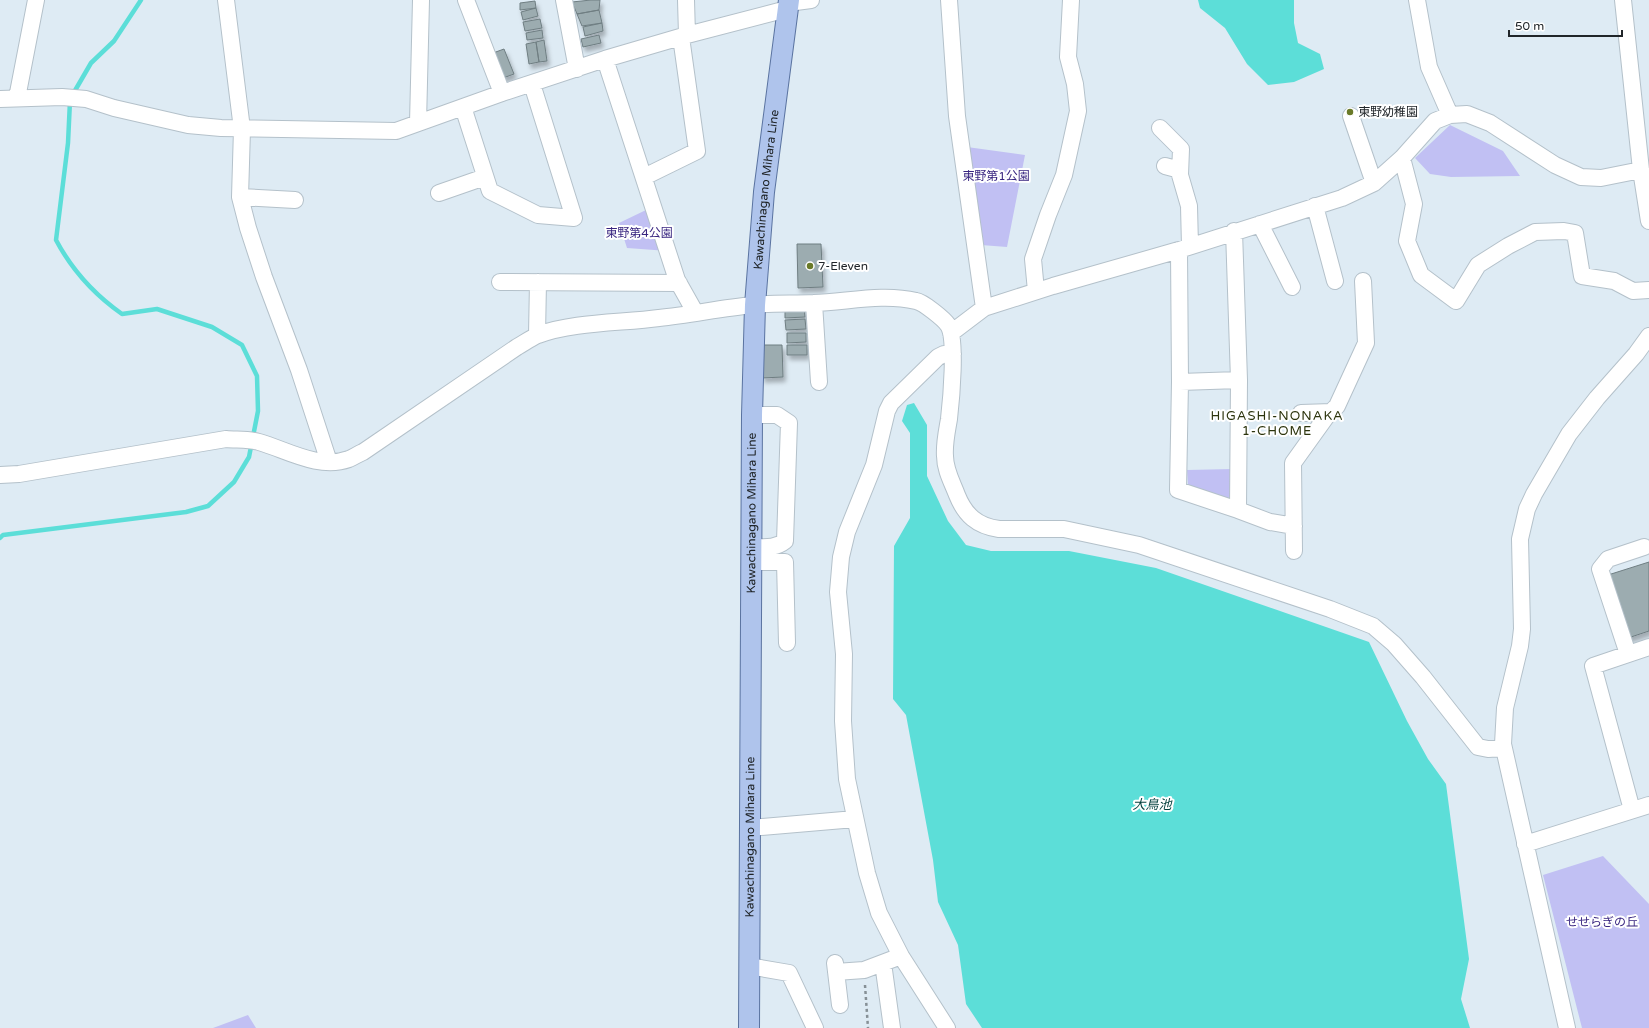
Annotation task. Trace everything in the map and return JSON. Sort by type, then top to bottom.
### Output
[{"type":"main road","name":"Kawachinagano Mihara Line","points":[[749,1028],[752,415],[755,305],[764,192],[788,4]]},
{"type":"street","points":[[17,98],[36,0]]},
{"type":"street","points":[[226,0],[242,129],[240,197],[248,228],[264,277],[299,370],[329,462]]},
{"type":"street","points":[[418,123],[421,0]]},
{"type":"street","points":[[466,0],[502,93]]},
{"type":"street","points":[[564,0],[577,69]]},
{"type":"street","points":[[644,177],[697,152],[684,36],[686,0]]},
{"type":"street","points":[[0,99],[62,97],[86,99],[114,108],[188,125],[242,129],[396,131],[502,93],[605,59],[788,4],[811,0]]},
{"type":"street","points":[[949,0],[957,116],[984,308]]},
{"type":"street","points":[[1036,291],[1033,259],[1064,175],[1078,111],[1075,84],[1068,57],[1071,0]]},
{"type":"street","points":[[1417,0],[1429,67],[1450,115]]},
{"type":"street","points":[[1623,0],[1641,170],[1649,221]]},
{"type":"street","points":[[605,59],[679,283],[695,312]]},
{"type":"street","points":[[463,107],[490,192],[538,215],[574,218],[532,84]]},
{"type":"street","points":[[951,333],[984,308],[1036,291],[1185,248],[1342,198],[1374,183],[1402,158],[1435,121],[1450,115],[1466,114],[1490,123],[1555,165],[1580,177],[1601,178],[1641,170]]},
{"type":"street","points":[[1352,116],[1374,183]]},
{"type":"street","points":[[1160,128],[1181,149],[1172,168],[1180,175],[1189,206],[1185,248],[1178,490],[1270,522],[1294,526]]},
{"type":"street","points":[[1402,158],[1414,204],[1407,241],[1421,275],[1456,301],[1478,265],[1508,246],[1535,232],[1564,231],[1575,233],[1582,276],[1614,281],[1633,291],[1649,290]]},
{"type":"street","points":[[439,193],[485,176]]},
{"type":"street","points":[[240,197],[295,200]]},
{"type":"street","points":[[1315,206],[1335,281]]},
{"type":"street","points":[[1260,224],[1292,287]]},
{"type":"street","points":[[1234,232],[1239,380],[1238,510]]},
{"type":"street","points":[[1294,551],[1293,463],[1337,406],[1366,343],[1363,281]]},
{"type":"street","points":[[500,282],[679,283]]},
{"type":"street","points":[[537,335],[538,282]]},
{"type":"street","points":[[0,475],[19,474],[226,439],[258,441],[303,458],[329,462],[349,459],[362,452],[512,350],[537,335],[577,326],[661,318],[695,312],[755,305],[880,299],[906,299],[918,301],[928,306],[948,324],[951,333],[952,354],[949,418],[944,456],[948,474],[960,503],[973,520],[988,528],[1064,529],[1139,545],[1360,620],[1373,626],[1398,649],[1423,677],[1478,747],[1488,749],[1504,748]]},
{"type":"street","points":[[814,303],[819,382]]},
{"type":"street","points":[[1567,1028],[1504,748],[1503,728],[1505,708],[1520,646],[1522,628],[1520,539],[1527,509],[1541,481],[1569,434],[1597,398],[1636,354],[1649,336]]},
{"type":"street","points":[[947,1028],[901,956],[878,913],[866,873],[847,779],[843,721],[844,654],[838,592],[840,557],[847,532],[874,465],[887,411],[891,403],[938,357],[944,354],[952,354]]},
{"type":"street","points":[[1180,382],[1239,380]]},
{"type":"street","points":[[1301,413],[1332,412]]},
{"type":"street","points":[[752,415],[778,415],[789,422],[786,541],[780,546],[771,547],[752,554]]},
{"type":"street","points":[[1628,654],[1600,569],[1608,558],[1644,547]]},
{"type":"street","points":[[752,554],[785,562],[787,643]]},
{"type":"street","points":[[1632,810],[1593,666],[1649,647]]},
{"type":"street","points":[[1525,844],[1649,805]]},
{"type":"street","points":[[750,828],[855,819]]},
{"type":"street","points":[[840,1005],[836,968],[864,970],[901,956]]},
{"type":"street","points":[[883,963],[892,1028]]},
{"type":"street","points":[[749,966],[789,973],[815,1028]]},
{"type":"path","points":[[864,970],[868,1028]]},
{"type":"green space","points":[[1450,125],[1503,151],[1520,176],[1451,177],[1430,174],[1415,158]]},
{"type":"green space","name":"東野第1公園","points":[[967,147],[1025,155],[1007,247],[981,245]]},
{"type":"green space","name":"東野第4公園","points":[[646,210],[668,251],[627,248],[619,223]]},
{"type":"green space","points":[[1233,469],[1233,495],[1227,499],[1188,485],[1187,470]]},
{"type":"green space","name":"せせらぎの丘","points":[[1603,856],[1649,904],[1649,1028],[1582,1028],[1543,875]]},
{"type":"green space","points":[[248,1015],[256,1028],[213,1028]]},
{"type":"water","points":[[1198,0],[1294,0],[1294,23],[1298,43],[1320,54],[1324,69],[1294,82],[1268,85],[1247,64],[1225,28],[1200,8]]},
{"type":"water","name":"大鳥池","points":[[914,403],[927,425],[927,476],[948,521],[966,545],[991,551],[1069,551],[1156,568],[1369,642],[1407,721],[1428,759],[1446,784],[1469,959],[1461,999],[1470,1028],[982,1028],[966,1004],[958,945],[938,902],[933,860],[906,715],[893,699],[894,546],[910,518],[910,433],[902,421],[907,405]]},
{"type":"building","points":[[600,0],[599,10],[577,14],[572,2]]},
{"type":"building","points":[[535,1],[536,8],[520,10],[520,3]]},
{"type":"building","points":[[536,8],[538,16],[523,20],[521,12]]},
{"type":"building","points":[[599,10],[602,23],[582,26],[577,14]]},
{"type":"building","points":[[540,19],[542,28],[525,31],[523,22]]},
{"type":"building","points":[[602,23],[603,31],[585,36],[583,27]]},
{"type":"building","points":[[542,30],[543,38],[527,40],[526,33]]},
{"type":"building","points":[[599,35],[601,43],[583,47],[581,39]]},
{"type":"building","points":[[544,40],[547,61],[539,62],[536,42]]},
{"type":"building","points":[[536,42],[539,62],[529,64],[526,44]]},
{"type":"building","points":[[504,49],[514,74],[503,78],[493,53]]},
{"type":"building","name":"7-Eleven","points":[[797,244],[821,244],[823,287],[798,288]]},
{"type":"building","points":[[804,307],[805,317],[785,318],[785,308]]},
{"type":"building","points":[[805,319],[806,329],[786,330],[785,320]]},
{"type":"building","points":[[787,333],[806,333],[806,342],[787,343]]},
{"type":"building","points":[[762,345],[782,345],[783,377],[762,378]]},
{"type":"building","points":[[787,345],[807,345],[807,355],[787,355]]},
{"type":"building","points":[[1649,562],[1649,631],[1628,638],[1608,575]]},
{"type":"waterway","points":[[73,94],[91,63],[114,41],[141,0]]},
{"type":"waterway","points":[[0,538],[3,535],[186,512],[208,506],[234,482],[249,457],[258,411],[257,376],[242,345],[212,327],[157,309],[122,314],[93,290],[69,262],[62,251],[56,240],[68,143],[70,101]]},
{"type":"place","name":"東野幼稚園","points":[[1350,112]]},
{"type":"place","name":"7-Eleven","points":[[810,266]]},
{"type":"district","name":"HIGASHI-NONAKA 1-CHOME","points":[[1277,422]]}]
